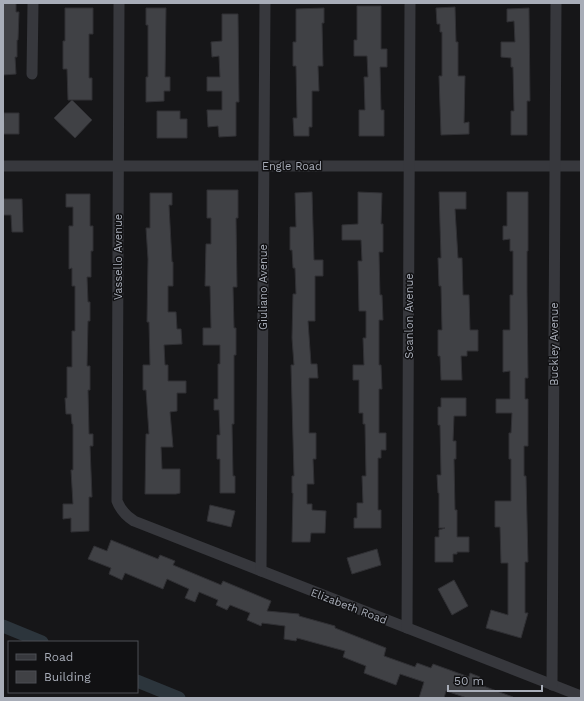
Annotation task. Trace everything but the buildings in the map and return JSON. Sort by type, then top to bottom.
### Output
[{"type":"street","points":[[32,74],[33,3]]},
{"type":"street","name":"Vassello Avenue","points":[[119,3],[117,501],[121,510]]},
{"type":"street","name":"Giuliano Avenue","points":[[261,571],[265,3]]},
{"type":"street","name":"Scanlon Avenue","points":[[407,628],[410,3]]},
{"type":"street","name":"Buckley Avenue","points":[[552,685],[556,3]]},
{"type":"street","name":"Engle Road","points":[[3,166],[581,166]]},
{"type":"street","name":"Elizabeth Road","points":[[121,510],[126,517],[134,522],[581,696]]},
{"type":"waterway","points":[[3,626],[40,641]]},
{"type":"waterway","points":[[138,681],[179,698]]}]
